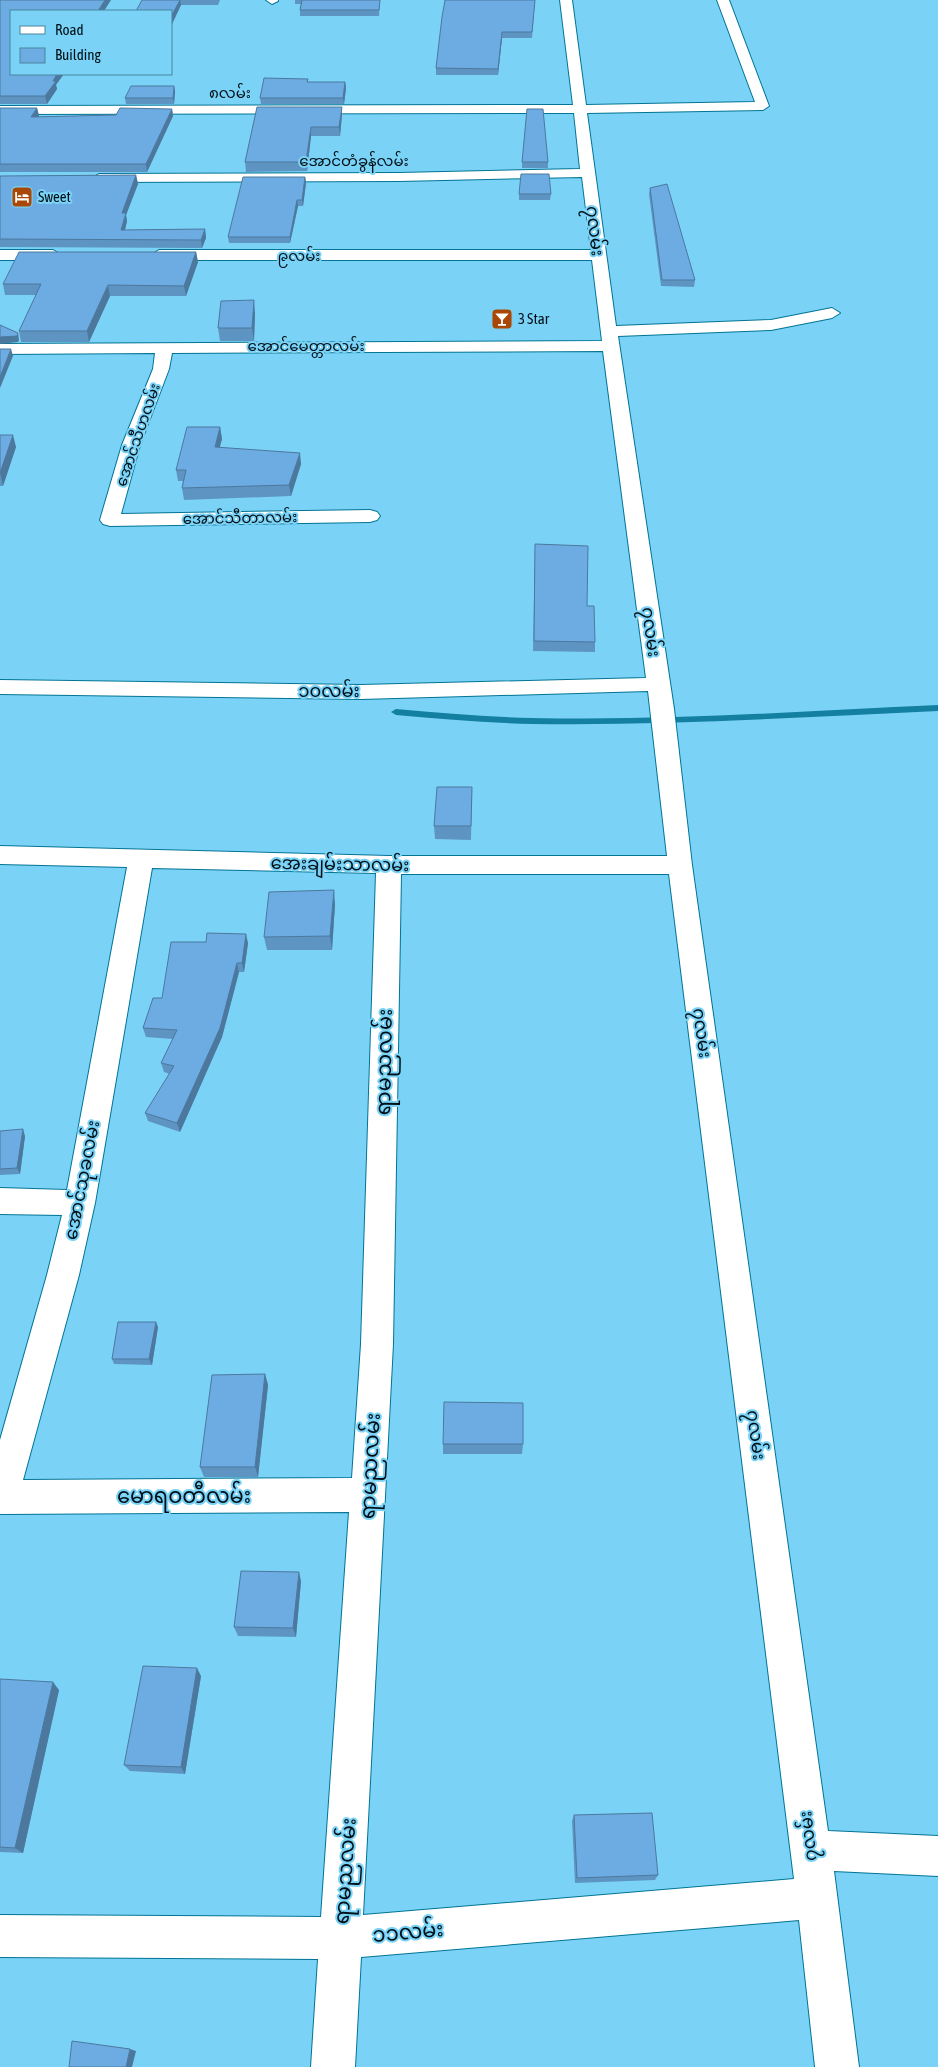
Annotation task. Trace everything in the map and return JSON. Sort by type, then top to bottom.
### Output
[{"type":"street","name":"၇လမ်း","points":[[566,0],[597,256],[611,338],[664,725],[680,866],[811,1850],[815,1898],[837,2067]]},
{"type":"street","name":"၈လမ်း","points":[[0,110],[580,109],[763,106],[724,0]]},
{"type":"street","name":"အောင်တံခွန်လမ်း","points":[[90,178],[399,177],[587,173]]},
{"type":"street","points":[[0,255],[68,255]]},
{"type":"street","name":"၉လမ်း","points":[[146,255],[597,256]]},
{"type":"street","name":"အောင်မေတ္တာလမ်း","points":[[0,349],[139,347],[164,350],[233,346],[611,338],[771,325],[832,313]]},
{"type":"street","name":"အောင်သီဟလမ်း","points":[[110,520],[132,445],[161,369],[164,350]]},
{"type":"street","name":"အောင်သီတာလမ်း","points":[[110,520],[370,516]]},
{"type":"street","name":"၁၀လမ်း","points":[[0,688],[361,692],[658,684]]},
{"type":"street","name":"အေးချမ်းသာလမ်း","points":[[0,856],[389,865],[680,866]]},
{"type":"street","name":"အောင်သုခလမ်း","points":[[0,1497],[63,1275],[80,1202],[141,858]]},
{"type":"street","name":"ရာမညလမ်း","points":[[333,2067],[377,1344],[389,865]]},
{"type":"street","points":[[0,1201],[80,1202]]},
{"type":"street","name":"မောရဝတီလမ်း","points":[[0,1497],[368,1495]]},
{"type":"street","points":[[811,1850],[938,1856]]},
{"type":"street","name":"၁၁လမ်း","points":[[0,1936],[341,1938],[815,1898]]},
{"type":"building","points":[[0,0],[105,0],[99,10],[10,10],[10,75],[56,75],[53,81],[56,81],[45,96],[0,96]]},
{"type":"building","points":[[142,0],[180,0],[172,15],[172,10],[137,10]]},
{"type":"building","points":[[302,0],[380,0],[379,10],[300,10]]},
{"type":"building","points":[[445,0],[535,0],[532,32],[502,32],[498,69],[436,68]]},
{"type":"building","points":[[264,78],[308,79],[307,82],[345,82],[343,98],[260,98]]},
{"type":"building","points":[[131,86],[174,86],[173,98],[125,98]]},
{"type":"building","points":[[257,107],[342,107],[339,127],[311,127],[306,162],[245,162]]},
{"type":"building","points":[[0,108],[37,108],[31,117],[116,115],[120,108],[172,109],[146,164],[0,164]]},
{"type":"building","points":[[527,109],[543,109],[548,162],[522,162]]},
{"type":"building","points":[[521,174],[549,174],[551,194],[519,194]]},
{"type":"building","points":[[136,175],[122,213],[126,213],[121,230],[205,229],[201,240],[0,239],[0,176]]},
{"type":"building","points":[[243,177],[305,177],[302,200],[297,200],[290,237],[228,237]]},
{"type":"building","points":[[667,184],[695,280],[662,280],[650,188]]},
{"type":"building","points":[[19,252],[196,252],[184,286],[108,285],[87,331],[19,331],[41,284],[3,284]]},
{"type":"building","points":[[254,300],[252,328],[218,328],[221,301]]},
{"type":"building","points":[[0,325],[18,333],[17,336],[0,337]]},
{"type":"building","points":[[0,349],[11,349],[0,377]]},
{"type":"building","points":[[187,427],[220,427],[215,447],[300,453],[289,485],[182,488],[186,470],[176,470]]},
{"type":"building","points":[[0,435],[13,435],[0,473]]},
{"type":"building","points":[[535,544],[588,546],[587,606],[594,606],[595,642],[534,641]]},
{"type":"building","points":[[437,787],[472,787],[471,826],[434,826]]},
{"type":"building","points":[[334,890],[330,936],[264,937],[269,892]]},
{"type":"building","points":[[207,933],[246,934],[242,963],[237,963],[220,1028],[177,1123],[145,1113],[174,1066],[161,1063],[177,1030],[143,1028],[153,998],[162,998],[171,942],[206,942]]},
{"type":"building","points":[[23,1129],[17,1168],[0,1169],[0,1131]]},
{"type":"building","points":[[118,1322],[156,1322],[149,1359],[112,1359]]},
{"type":"building","points":[[265,1374],[255,1467],[200,1467],[212,1375]]},
{"type":"building","points":[[444,1402],[523,1403],[523,1444],[443,1444]]},
{"type":"building","points":[[241,1571],[299,1572],[293,1628],[234,1627]]},
{"type":"building","points":[[143,1666],[197,1668],[181,1767],[124,1765]]},
{"type":"building","points":[[0,1679],[53,1682],[15,1848],[0,1847]]},
{"type":"building","points":[[652,1813],[658,1875],[577,1878],[574,1815]]},
{"type":"building","points":[[72,2041],[130,2049],[126,2067],[69,2067]]},
{"type":"waterway","points":[[396,712],[463,718],[599,721],[735,718],[938,708]]},
{"type":"place","name":"Sweet","points":[[22,197]]},
{"type":"place","name":"3 Star","points":[[502,319]]}]
